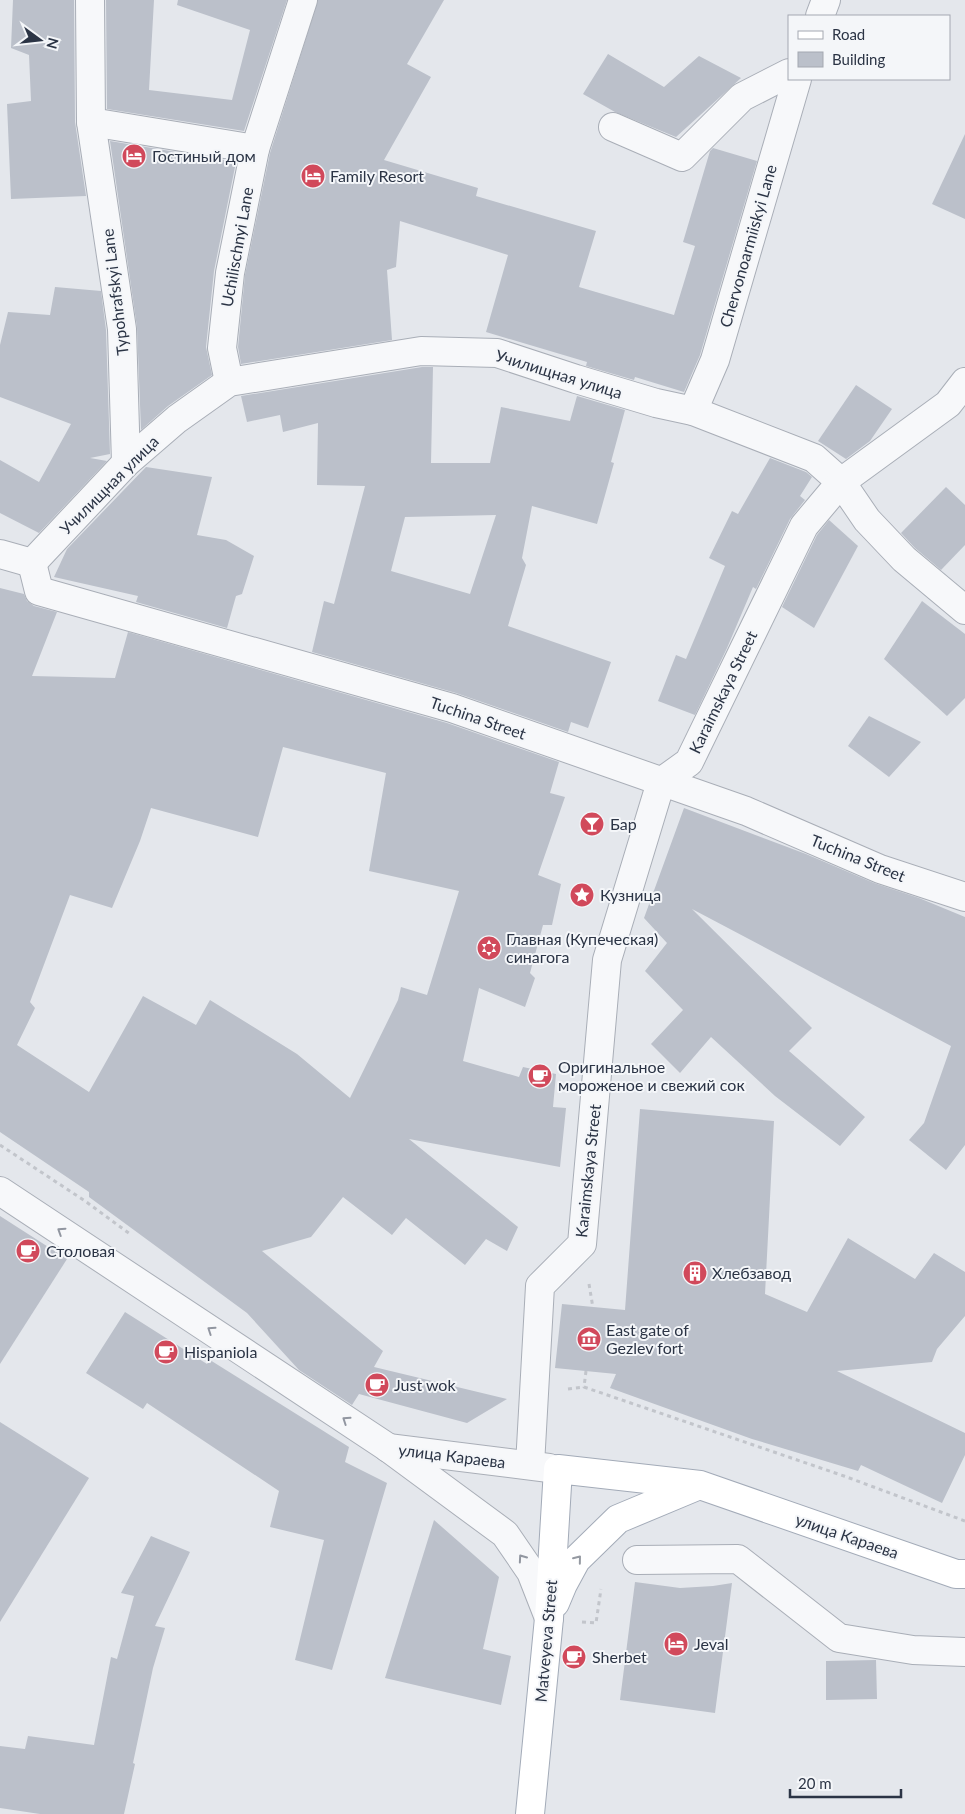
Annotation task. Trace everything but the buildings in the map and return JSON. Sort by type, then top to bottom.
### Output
[{"type":"main road","name":"Matveyeva Street","points":[[530,1814],[549,1618],[558,1469]]},
{"type":"main road","name":"улица Караева","points":[[558,1469],[700,1485],[956,1574],[965,1574]]},
{"type":"main road","points":[[549,1618],[563,1584],[576,1560],[618,1519],[700,1485]]},
{"type":"street","name":"Typohrafskyi Lane","points":[[90,0],[91,122],[122,329],[126,463]]},
{"type":"street","name":"Uchilischnyi Lane","points":[[228,382],[222,348],[230,273],[255,148],[303,0]]},
{"type":"street","points":[[820,15],[826,0]]},
{"type":"street","points":[[613,126],[682,157],[742,97],[788,74]]},
{"type":"street","name":"Chervonoarmiiskyi Lane","points":[[693,411],[715,360],[798,80]]},
{"type":"street","points":[[91,122],[255,148]]},
{"type":"street","name":"Училищная улица","points":[[32,563],[126,463],[177,419],[228,382],[421,351],[498,353],[576,379],[693,411],[814,458],[841,482],[867,520],[904,559],[965,610]]},
{"type":"street","name":"Karaimskaya Street","points":[[530,1465],[540,1286],[582,1244],[607,960],[661,782],[689,762],[804,526],[841,482],[956,407],[965,382]]},
{"type":"street","points":[[0,554],[32,563]]},
{"type":"street","name":"Tuchina Street","points":[[32,563],[39,591],[452,708],[746,811],[880,869],[965,897]]},
{"type":"street","name":"улица Караева","points":[[0,1191],[387,1447],[558,1469]]},
{"type":"street","points":[[387,1447],[505,1534],[532,1572],[549,1618]]},
{"type":"street","points":[[637,1560],[738,1559],[839,1638],[913,1650],[965,1652]]},
{"type":"path","points":[[0,1145],[85,1201],[131,1235]]},
{"type":"path","points":[[584,1386],[586,1371]]},
{"type":"path","points":[[534,1404],[560,1391],[584,1386],[844,1476],[965,1522]]},
{"type":"place","name":"Гостиный дом","points":[[134,156]]},
{"type":"place","name":"Family Resort","points":[[313,176]]},
{"type":"place","name":"Бар","points":[[592,824]]},
{"type":"place","name":"Кузница","points":[[582,895]]},
{"type":"place","name":"Главная (Купеческая) синагога","points":[[489,948]]},
{"type":"place","name":"Оригинальное мороженое и свежий сок","points":[[540,1076]]},
{"type":"place","name":"Столовая","points":[[28,1251]]},
{"type":"place","name":"Хлебзавод","points":[[695,1273]]},
{"type":"place","name":"East gate of Gezlev fort","points":[[589,1339]]},
{"type":"place","name":"Hispaniola","points":[[166,1352]]},
{"type":"place","name":"Just wok","points":[[377,1385]]},
{"type":"place","name":"Jeval","points":[[676,1644]]},
{"type":"place","name":"Sherbet","points":[[574,1657]]}]
